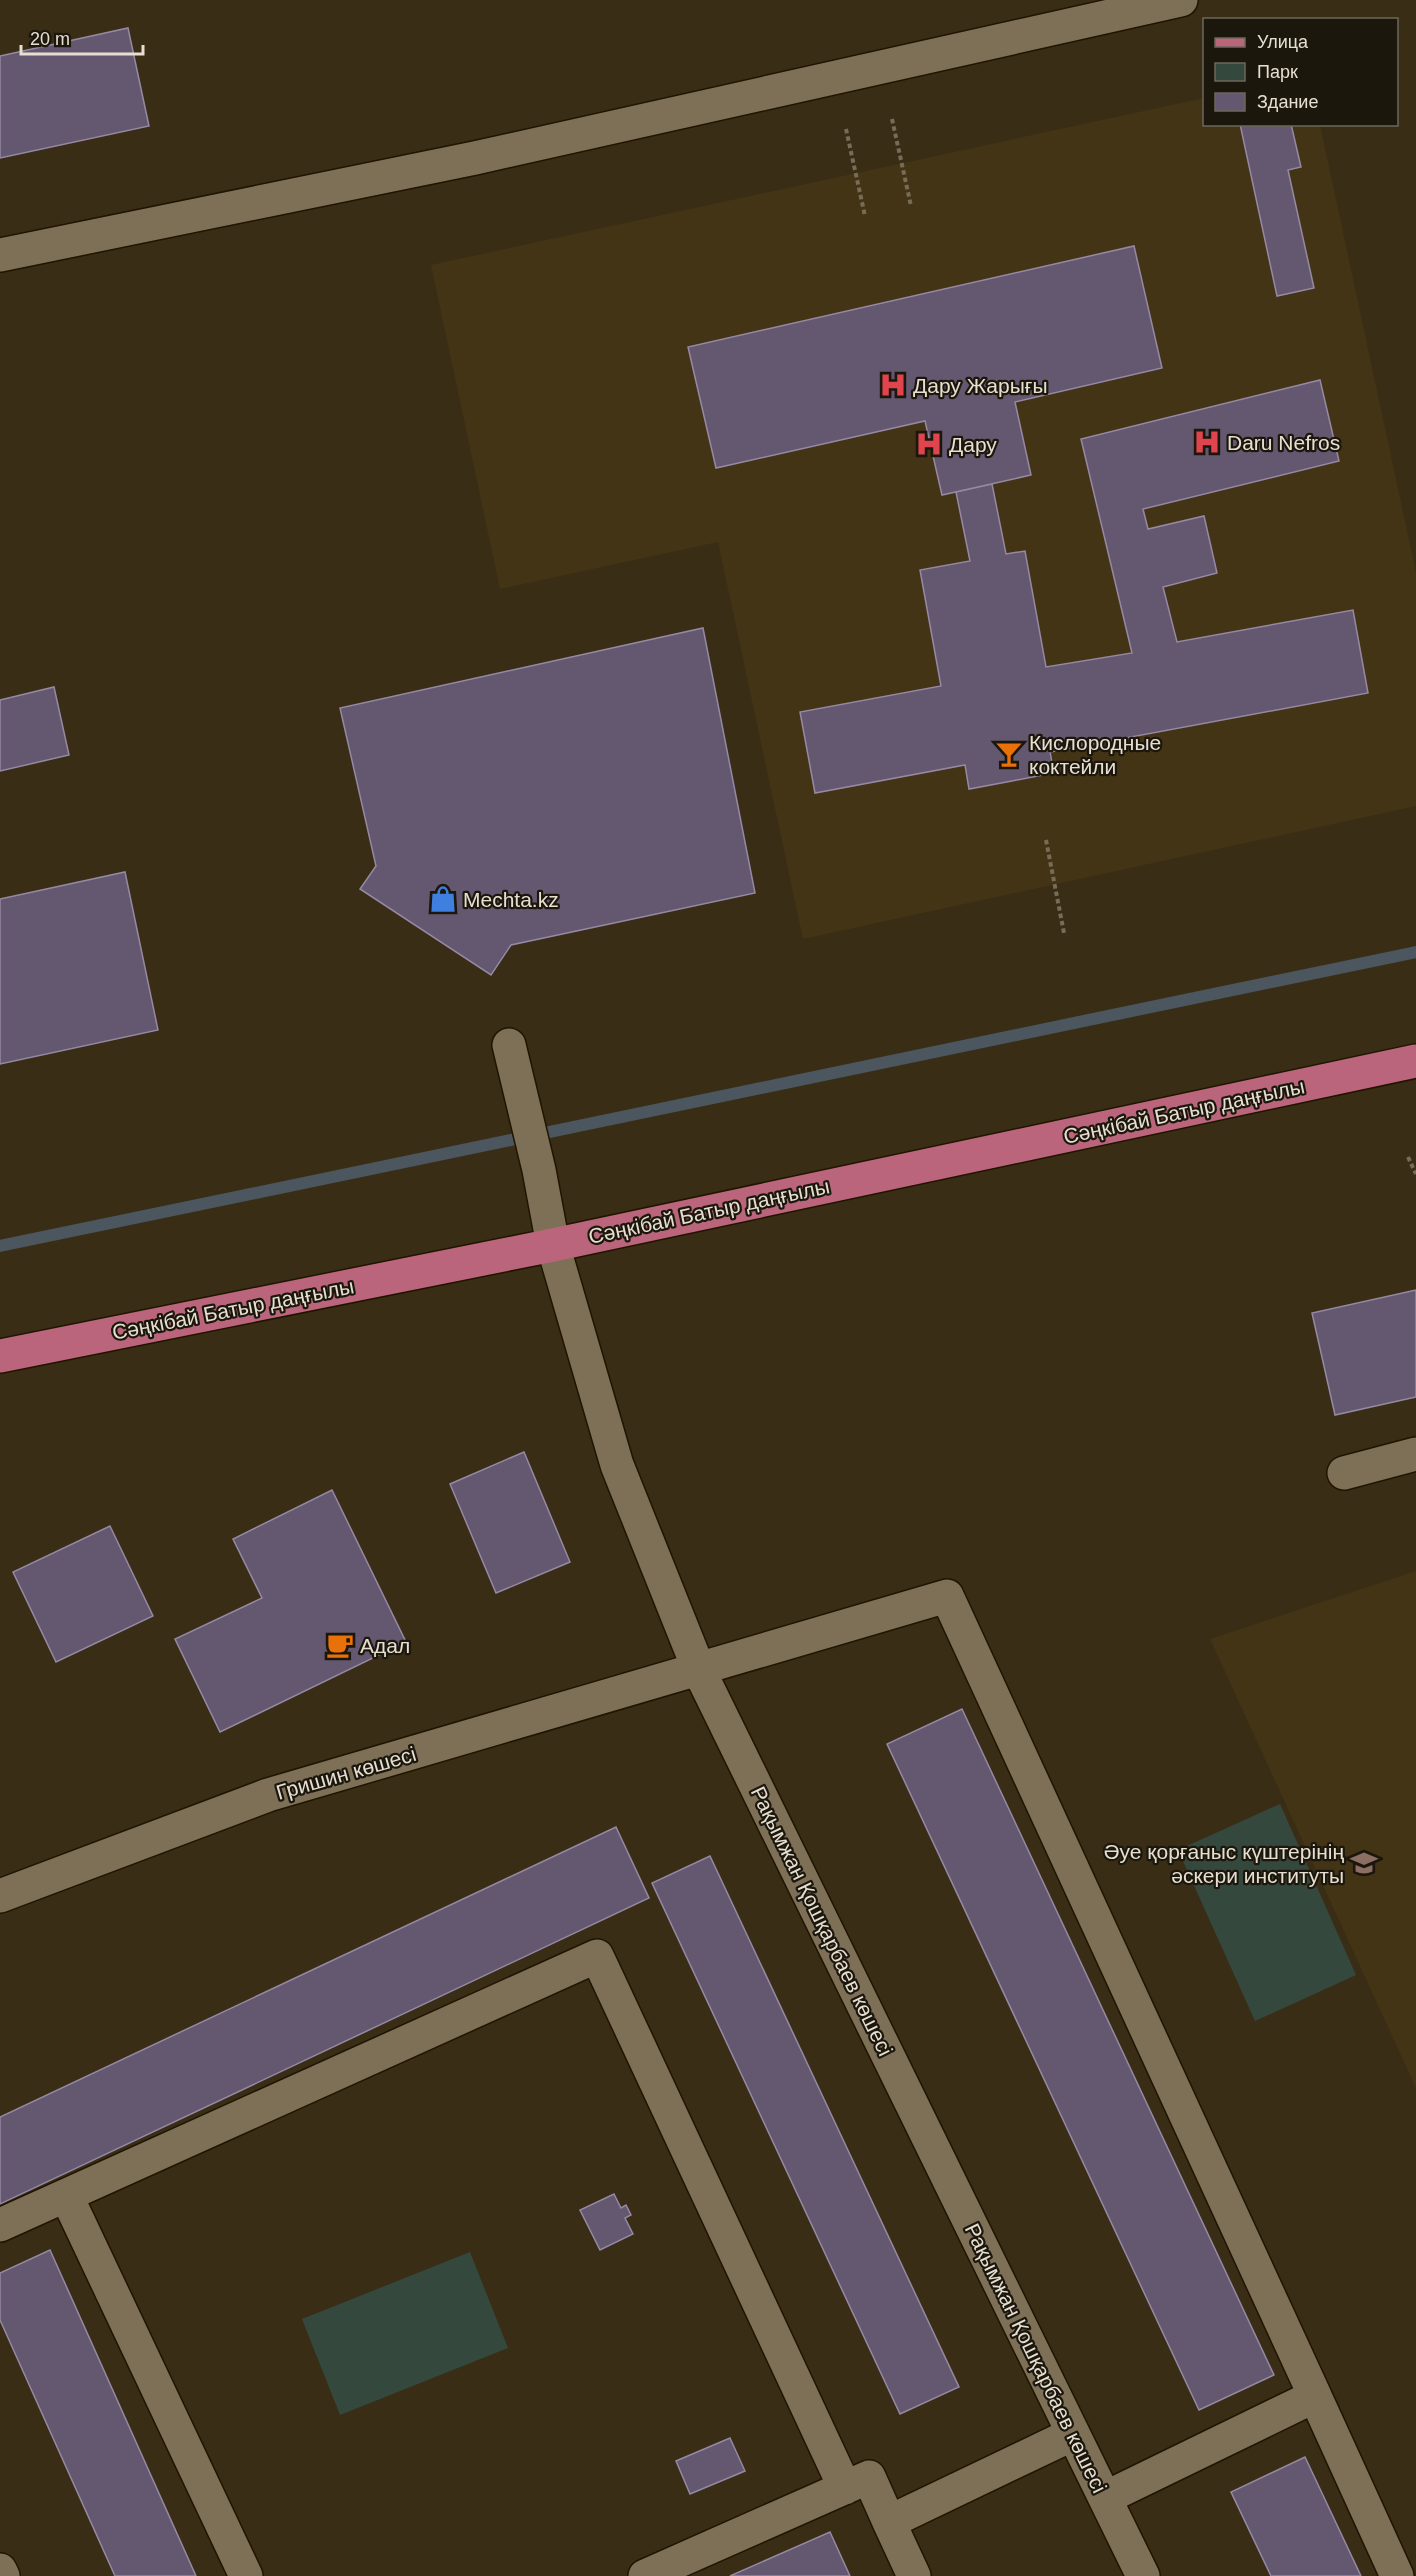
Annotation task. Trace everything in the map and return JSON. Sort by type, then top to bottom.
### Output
[{"type":"main road","name":"Сәңкібай Батыр даңғылы","points":[[0,1356],[553,1245],[1416,1062]]},
{"type":"street","points":[[0,255],[475,158],[1181,0]]},
{"type":"street","name":"Рақымжан Қошқарбаев көшесі","points":[[508,1045],[539,1170],[553,1245],[617,1465],[699,1670],[1143,2576]]},
{"type":"street","points":[[1344,1473],[1416,1454]]},
{"type":"street","name":"Гришин көшесі","points":[[0,1896],[268,1795],[947,1596],[1315,2396]]},
{"type":"street","points":[[0,2225],[67,2197],[597,1956],[845,2488]]},
{"type":"street","points":[[67,2197],[246,2576]]},
{"type":"street","points":[[1105,2498],[1315,2396],[1397,2576]]},
{"type":"street","points":[[890,2522],[1073,2434]]},
{"type":"street","points":[[645,2576],[869,2477],[914,2576]]},
{"type":"street","points":[[0,2570],[3,2576]]},
{"type":"path","points":[[892,119],[912,206]]},
{"type":"path","points":[[846,129],[865,216]]},
{"type":"path","points":[[1047,840],[1065,933]]},
{"type":"path","points":[[1408,1157],[1416,1174]]},
{"type":"shaded area","name":"Дару","points":[[1203,98],[1203,126],[1320,126],[1416,573],[1416,806],[803,939],[718,542],[500,589],[431,265]]},
{"type":"shaded area","name":"Әуе қорғаныс күштерінің әскери институты","points":[[1416,1571],[1416,2088],[1210,1639]]},
{"type":"green space","points":[[1280,1804],[1356,1975],[1255,2021],[1178,1850]]},
{"type":"green space","points":[[470,2252],[508,2348],[340,2415],[302,2319]]},
{"type":"building","points":[[128,28],[149,126],[0,158],[0,56]]},
{"type":"building","points":[[1240,126],[1291,126],[1301,167],[1288,170],[1314,288],[1277,296]]},
{"type":"building","name":"Дару Жарығы","points":[[1134,246],[1162,368],[1015,402],[1031,475],[942,495],[925,421],[716,468],[688,347]]},
{"type":"building","points":[[1320,380],[1339,461],[1143,509],[1148,529],[1204,516],[1217,573],[1163,587],[1177,642],[1353,610],[1368,693],[1050,752],[1054,773],[969,789],[965,765],[815,793],[800,712],[941,686],[920,570],[970,561],[956,492],[992,484],[1006,554],[1025,551],[1046,667],[1132,653],[1081,439]]},
{"type":"building","points":[[703,628],[755,893],[511,945],[491,975],[360,889],[376,866],[340,708]]},
{"type":"building","points":[[54,687],[69,755],[0,771],[0,700]]},
{"type":"building","points":[[125,872],[158,1030],[0,1064],[0,899]]},
{"type":"building","points":[[1416,1290],[1416,1397],[1335,1415],[1312,1313]]},
{"type":"building","points":[[524,1452],[570,1562],[496,1593],[450,1484]]},
{"type":"building","points":[[332,1490],[406,1642],[220,1732],[175,1639],[262,1598],[233,1539]]},
{"type":"building","points":[[110,1526],[153,1616],[56,1662],[13,1572]]},
{"type":"building","points":[[962,1709],[1274,2375],[1199,2410],[887,1744]]},
{"type":"building","points":[[616,1827],[649,1898],[0,2204],[0,2117]]},
{"type":"building","points":[[710,1856],[959,2387],[900,2414],[652,1883]]},
{"type":"building","points":[[614,2194],[621,2208],[626,2205],[631,2215],[625,2218],[633,2234],[600,2250],[580,2210]]},
{"type":"building","points":[[50,2250],[196,2576],[115,2576],[0,2320],[0,2273]]},
{"type":"building","points":[[730,2438],[745,2471],[690,2494],[676,2461]]},
{"type":"building","points":[[1305,2457],[1361,2576],[1271,2576],[1231,2492]]},
{"type":"building","points":[[830,2532],[850,2576],[730,2576]]},
{"type":"waterway","points":[[0,1246],[1416,952]]},
{"type":"place","name":"Дару Жарығы","points":[[893,385]]},
{"type":"place","name":"Daru Nefros","points":[[1207,442]]},
{"type":"place","name":"Дару","points":[[929,444]]},
{"type":"place","name":"Кислородные коктейли","points":[[1009,754]]},
{"type":"place","name":"Mechta.kz","points":[[443,899]]},
{"type":"place","name":"Адал","points":[[340,1645]]},
{"type":"place","name":"Әуе қорғаныс күштерінің әскери институты","points":[[1364,1863]]}]
